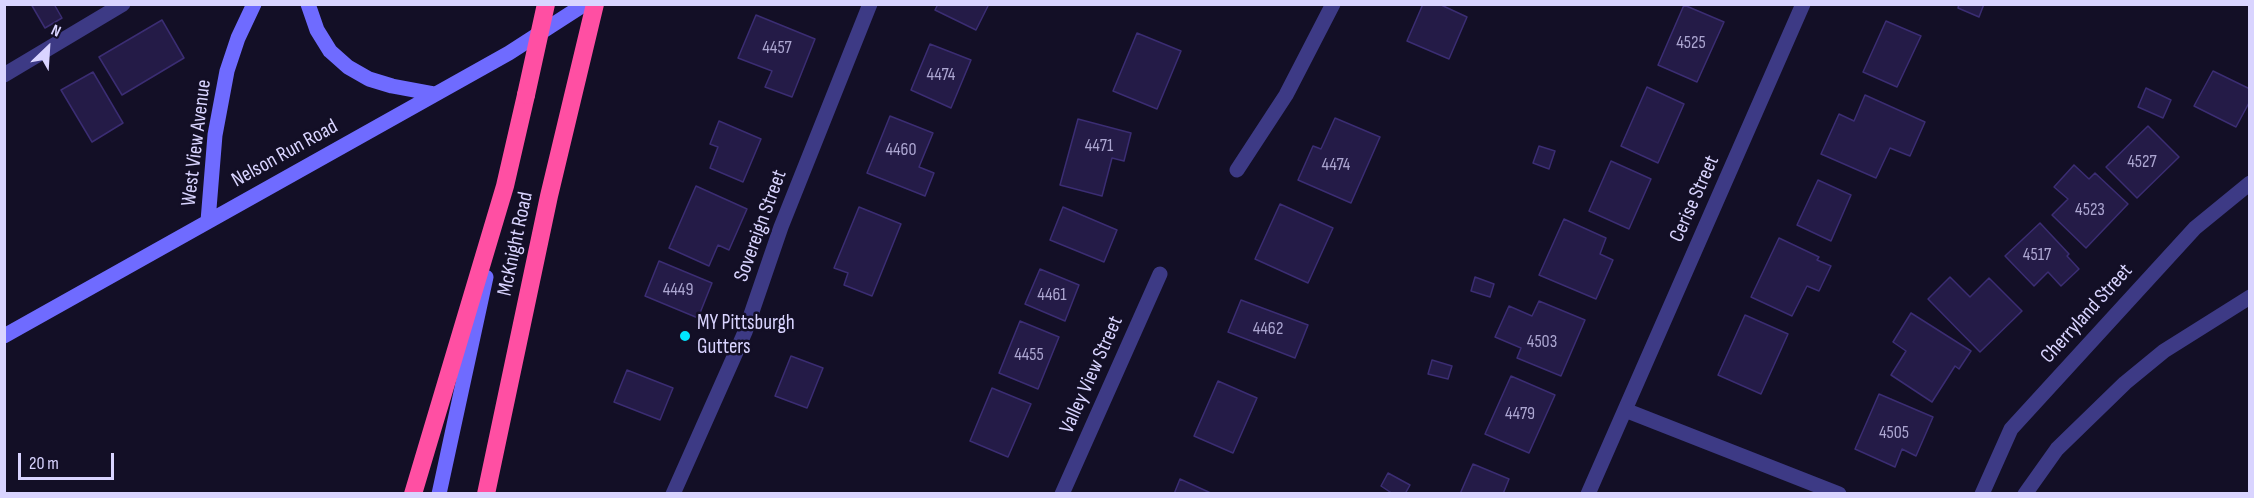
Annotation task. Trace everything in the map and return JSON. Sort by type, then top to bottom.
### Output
[{"type":"highway","name":"McKnight Road","points":[[505,186],[546,4]]},
{"type":"highway","name":"McKnight Road","points":[[486,494],[580,62],[595,4]]},
{"type":"highway","points":[[413,494],[505,186]]},
{"type":"main road","name":"West View Avenue","points":[[208,221],[215,135],[225,82],[238,38],[254,4]]},
{"type":"main road","points":[[308,4],[317,30],[330,51],[348,67],[392,86],[435,94]]},
{"type":"main road","name":"Nelson Run Road","points":[[4,336],[509,53],[585,4]]},
{"type":"main road","name":"McKnight Road","points":[[439,494],[505,186]]},
{"type":"street","points":[[4,75],[123,4]]},
{"type":"street","name":"Sovereign Street","points":[[673,494],[745,332],[785,217],[870,4]]},
{"type":"street","points":[[1237,170],[1286,95],[1333,4]]},
{"type":"street","name":"Cerise Street","points":[[1588,494],[1803,4]]},
{"type":"street","name":"Cherryland Street","points":[[1982,494],[2011,429],[2194,228],[2250,183]]},
{"type":"street","name":"Valley View Street","points":[[1062,494],[1160,274]]},
{"type":"street","points":[[2025,494],[2057,449],[2125,383],[2164,351],[2250,297]]},
{"type":"street","points":[[1625,410],[1839,494]]},
{"type":"building","points":[[31,4],[54,4],[62,18],[45,28]]},
{"type":"building","points":[[938,4],[989,4],[976,30],[935,10]]},
{"type":"building","points":[[1423,4],[1439,4],[1467,17],[1449,59],[1407,41]]},
{"type":"building","points":[[1959,4],[1984,4],[1979,17],[1958,8]]},
{"type":"building","points":[[1684,5],[1724,22],[1697,82],[1658,65]]},
{"type":"building","points":[[756,15],[815,39],[792,97],[765,87],[772,71],[738,58]]},
{"type":"building","points":[[162,20],[184,58],[122,95],[99,57]]},
{"type":"building","points":[[1886,21],[1921,36],[1897,87],[1863,72]]},
{"type":"building","points":[[1137,33],[1181,51],[1157,109],[1113,91]]},
{"type":"building","points":[[930,44],[971,60],[951,108],[911,90]]},
{"type":"building","points":[[2213,71],[2250,89],[2250,101],[2236,127],[2194,106]]},
{"type":"building","points":[[93,72],[123,123],[92,142],[61,90]]},
{"type":"building","points":[[1647,87],[1684,104],[1658,163],[1621,146]]},
{"type":"building","points":[[2146,88],[2171,100],[2163,118],[2138,107]]},
{"type":"building","points":[[1865,95],[1925,122],[1910,156],[1890,148],[1876,178],[1821,154],[1839,114],[1854,121]]},
{"type":"building","points":[[890,116],[933,133],[919,167],[934,173],[925,196],[867,173]]},
{"type":"building","points":[[1335,118],[1380,137],[1351,203],[1298,180],[1313,146],[1321,149]]},
{"type":"building","points":[[1078,119],[1131,133],[1124,161],[1112,158],[1102,196],[1060,185]]},
{"type":"building","points":[[719,121],[761,139],[743,182],[710,168],[718,147],[710,144]]},
{"type":"building","points":[[2148,126],[2179,157],[2137,198],[2106,167]]},
{"type":"building","points":[[1539,146],[1555,151],[1549,169],[1533,163]]},
{"type":"building","points":[[1611,161],[1651,179],[1629,229],[1589,211]]},
{"type":"building","points":[[2074,165],[2089,179],[2095,173],[2128,204],[2086,248],[2052,215],[2068,199],[2054,187]]},
{"type":"building","points":[[1818,180],[1851,195],[1831,241],[1797,225]]},
{"type":"building","points":[[696,186],[747,209],[729,250],[718,245],[709,266],[669,248]]},
{"type":"building","points":[[1280,204],[1333,228],[1308,283],[1255,259]]},
{"type":"building","points":[[859,207],[901,224],[872,296],[844,285],[848,273],[834,268]]},
{"type":"building","points":[[1063,207],[1117,230],[1104,262],[1050,240]]},
{"type":"building","points":[[1564,219],[1606,238],[1600,254],[1613,260],[1596,299],[1539,275]]},
{"type":"building","points":[[2040,223],[2069,254],[2067,256],[2079,269],[2061,286],[2048,272],[2034,286],[2005,256]]},
{"type":"building","points":[[1779,238],[1819,257],[1817,260],[1831,266],[1819,291],[1807,286],[1792,316],[1751,297]]},
{"type":"building","points":[[659,261],[712,283],[698,318],[645,296]]},
{"type":"building","points":[[1040,269],[1079,285],[1065,321],[1025,304]]},
{"type":"building","points":[[1475,277],[1494,284],[1490,297],[1471,291]]},
{"type":"building","points":[[1950,277],[1970,297],[1989,278],[2022,311],[1980,352],[1928,299]]},
{"type":"building","points":[[1241,300],[1308,325],[1295,358],[1228,332]]},
{"type":"building","points":[[1539,301],[1585,320],[1561,376],[1517,358],[1521,348],[1495,337],[1509,306],[1532,316]]},
{"type":"building","points":[[1911,313],[1971,351],[1959,369],[1955,366],[1932,402],[1891,375],[1906,351],[1893,342]]},
{"type":"building","points":[[1745,315],[1788,334],[1761,394],[1718,375]]},
{"type":"building","points":[[1020,321],[1059,337],[1038,389],[999,373]]},
{"type":"building","points":[[791,356],[823,368],[807,408],[775,396]]},
{"type":"building","points":[[1432,360],[1452,366],[1448,379],[1428,374]]},
{"type":"building","points":[[627,370],[673,388],[660,420],[614,402]]},
{"type":"building","points":[[1511,376],[1555,395],[1529,453],[1485,434]]},
{"type":"building","points":[[1218,381],[1257,398],[1233,453],[1194,436]]},
{"type":"building","points":[[992,388],[1031,404],[1008,457],[970,441]]},
{"type":"building","points":[[1879,394],[1933,417],[1916,456],[1902,449],[1895,467],[1855,449]]},
{"type":"building","points":[[1473,464],[1509,479],[1503,494],[1460,494]]},
{"type":"building","points":[[1388,473],[1410,485],[1405,494],[1393,494],[1381,486]]},
{"type":"building","points":[[1180,479],[1213,494],[1174,494]]},
{"type":"place","name":"MY Pittsburgh Gutters","points":[[685,336]]}]
